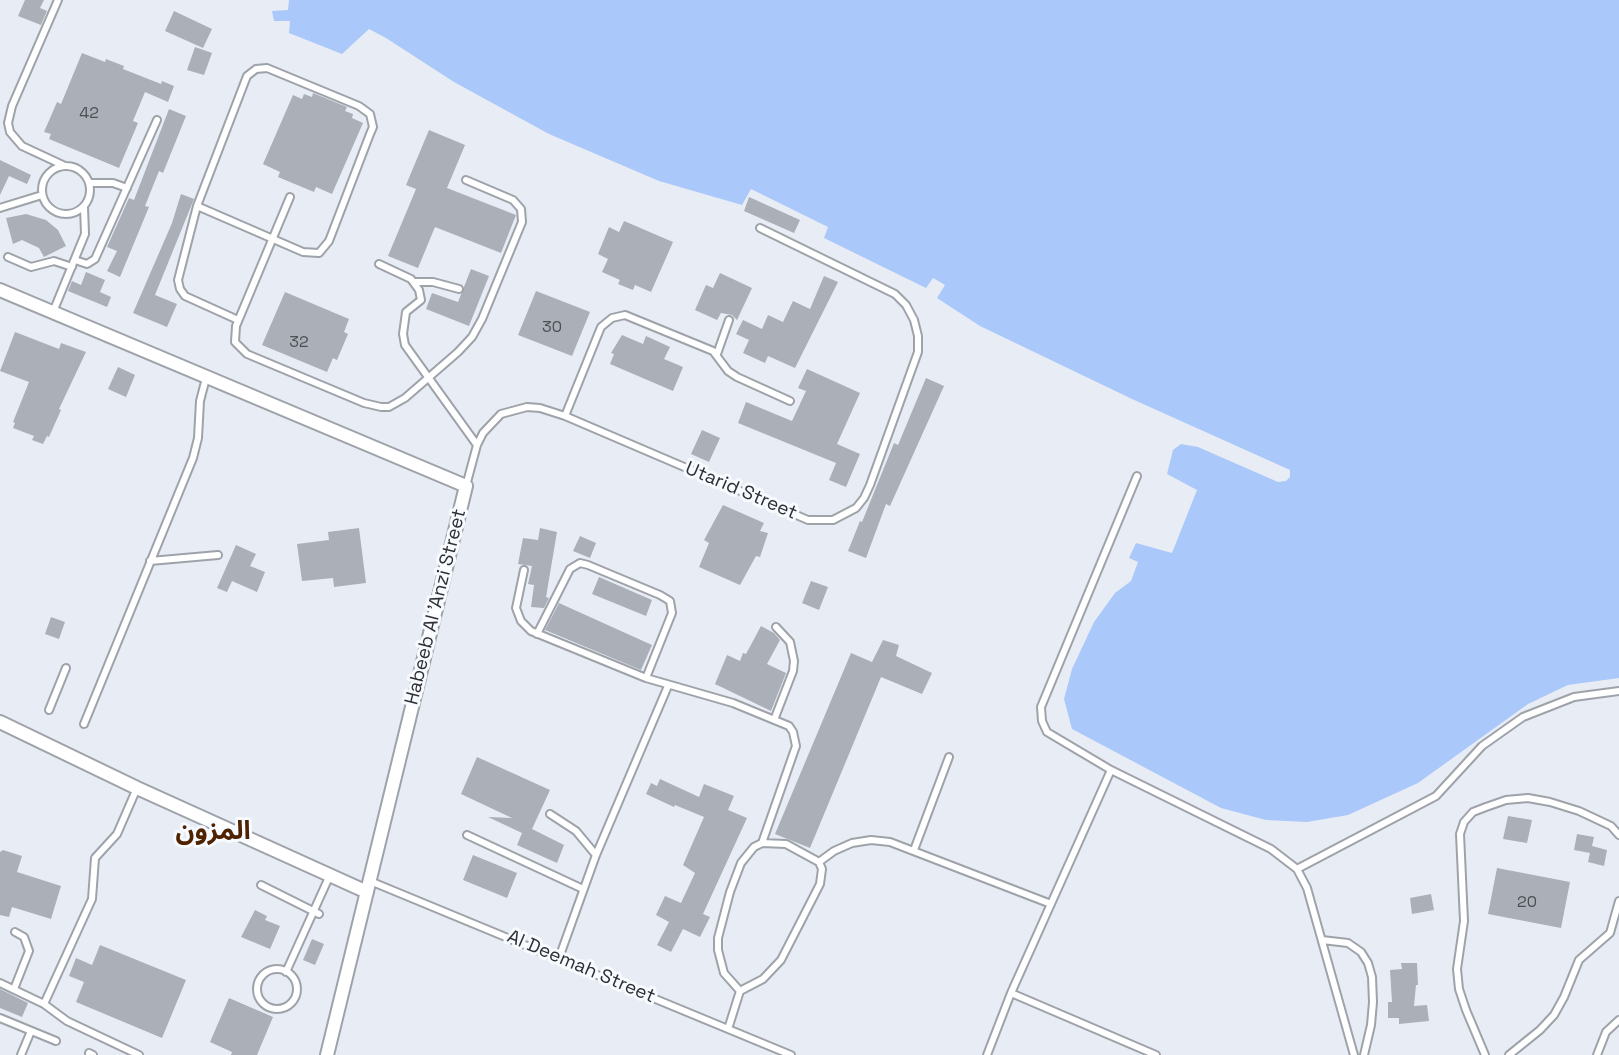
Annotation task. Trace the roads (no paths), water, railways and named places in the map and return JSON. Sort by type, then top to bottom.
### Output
[{"type":"street","name":"Habeeb Al 'Anzi Street","points":[[0,290],[466,486],[327,1055]]},
{"type":"street","points":[[0,722],[137,788],[330,875],[368,887]]},
{"type":"lane","points":[[53,312],[85,234],[84,207],[91,192],[90,183],[80,170],[22,146],[10,132],[8,123],[12,106],[58,0]]},
{"type":"lane","points":[[197,206],[308,254],[319,253],[327,246],[373,127],[370,114],[365,109],[267,68],[251,71],[197,206],[179,275],[180,289],[189,299],[238,320]]},
{"type":"lane","points":[[8,257],[30,267],[54,261],[87,264],[95,259],[157,120]]},
{"type":"lane","points":[[65,166],[50,172],[45,179],[42,195],[56,212],[71,214],[84,207]]},
{"type":"lane","points":[[289,197],[238,320],[234,337],[242,351],[372,406],[389,407],[458,352],[477,328],[522,222],[521,209],[513,200],[466,180]]},
{"type":"lane","points":[[90,183],[113,183],[127,188]]},
{"type":"lane","points":[[0,208],[42,195]]},
{"type":"lane","name":"Utarid Street","points":[[466,486],[477,445],[491,422],[513,409],[540,408],[565,416],[808,520],[833,520],[856,508],[870,485],[915,360],[918,336],[914,320],[906,305],[895,294],[760,228]]},
{"type":"lane","points":[[379,264],[414,282],[433,282],[459,289]]},
{"type":"lane","points":[[414,282],[421,297],[418,303],[406,312],[404,340],[407,349],[477,445]]},
{"type":"lane","points":[[565,416],[601,327],[612,318],[625,315],[717,354],[725,367],[737,377],[790,401]]},
{"type":"lane","points":[[717,354],[729,320]]},
{"type":"lane","points":[[84,724],[196,448],[200,401],[206,376]]},
{"type":"lane","points":[[1137,476],[1041,707],[1042,721],[1047,732],[1111,770],[1271,849],[1297,869],[1307,888],[1354,1055]]},
{"type":"lane","points":[[150,561],[218,555]]},
{"type":"lane","points":[[537,634],[570,569],[580,563],[600,570],[670,601],[672,613],[646,678]]},
{"type":"lane","points":[[524,570],[516,608],[525,626],[537,634],[646,678],[720,699],[789,726],[796,746],[762,843]]},
{"type":"lane","points":[[774,720],[793,671],[794,661],[790,642],[776,627]]},
{"type":"lane","points":[[49,710],[66,668]]},
{"type":"lane","points":[[559,958],[596,855],[668,686]]},
{"type":"lane","points":[[1297,869],[1436,796],[1482,746],[1523,717],[1574,697],[1619,691]]},
{"type":"lane","points":[[914,850],[949,757]]},
{"type":"lane","points":[[987,1055],[1111,770]]},
{"type":"lane","points":[[44,1004],[92,899],[95,858],[117,834],[137,788]]},
{"type":"lane","points":[[1485,1055],[1465,1010],[1457,969],[1464,921],[1460,834],[1464,821],[1486,807],[1506,800],[1528,798],[1580,811],[1611,826],[1619,835]]},
{"type":"lane","points":[[550,814],[576,831],[596,855]]},
{"type":"lane","points":[[467,835],[583,889]]},
{"type":"lane","points":[[819,862],[852,843],[871,840],[890,842],[1051,904]]},
{"type":"lane","points":[[727,1029],[740,991],[763,979],[781,960],[820,884],[822,869],[819,862],[786,844],[762,843],[754,847],[741,863],[730,892],[718,938],[718,950],[724,973],[740,991]]},
{"type":"lane","points":[[286,972],[316,913],[330,875]]},
{"type":"lane","points":[[261,885],[316,913]]},
{"type":"lane","name":"Al Deemah Street","points":[[368,887],[559,958],[791,1055]]},
{"type":"lane","points":[[1509,1055],[1554,1015],[1579,960],[1610,933],[1619,901]]},
{"type":"lane","points":[[14,989],[29,951],[24,937],[16,932]]},
{"type":"lane","points":[[1322,940],[1348,943],[1361,952],[1368,963],[1373,1002],[1364,1055]]},
{"type":"lane","points":[[269,971],[286,972],[295,980],[296,997],[283,1009],[271,1008],[261,1001],[258,984],[269,971]]},
{"type":"lane","points":[[0,983],[44,1004],[67,1021],[139,1055]]},
{"type":"lane","points":[[1012,993],[1156,1055]]},
{"type":"lane","points":[[0,1018],[56,1041]]},
{"type":"lane","points":[[1597,1055],[1606,1032],[1619,1020]]},
{"type":"lane","points":[[21,1055],[31,1031]]},
{"type":"water","points":[[289,0],[1619,0],[1619,678],[1568,685],[1528,704],[1418,783],[1348,815],[1307,822],[1266,820],[1221,808],[1072,729],[1064,699],[1072,669],[1094,622],[1115,593],[1131,581],[1138,562],[1129,558],[1136,543],[1172,553],[1197,490],[1167,474],[1173,450],[1181,444],[1198,447],[1278,482],[1286,481],[1290,477],[1290,470],[1132,399],[980,326],[937,298],[945,285],[933,278],[926,288],[824,238],[828,227],[751,189],[742,205],[659,181],[549,134],[454,82],[369,29],[342,54],[289,33],[290,21],[274,21],[272,11],[288,10]]},
{"type":"district","name":"المزون","points":[[213,832]]}]
